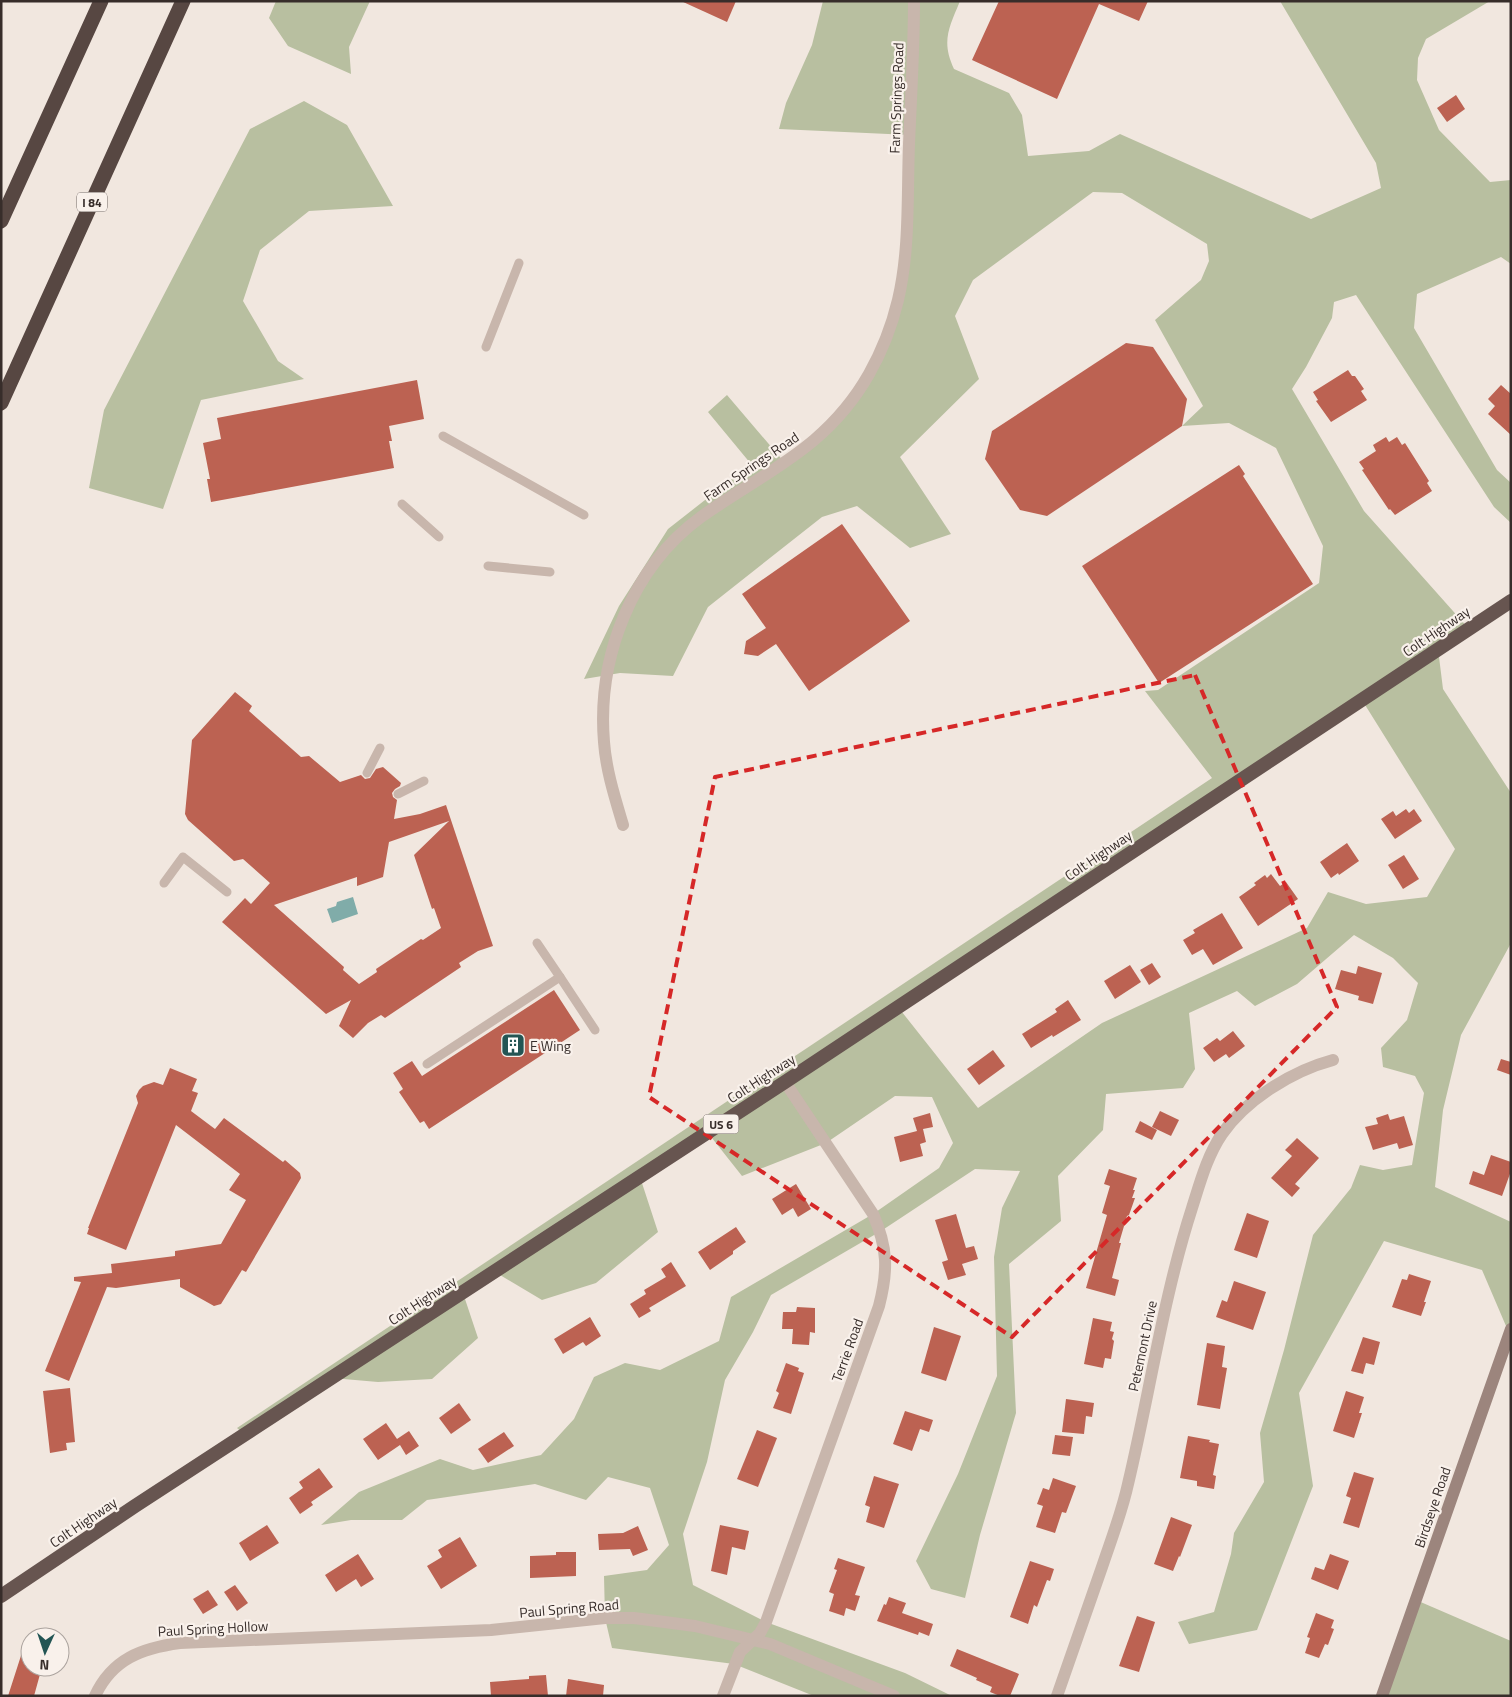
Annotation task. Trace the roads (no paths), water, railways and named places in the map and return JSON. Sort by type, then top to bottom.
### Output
[{"type":"highway","points":[[1,221],[101,1]]},
{"type":"highway","name":"I 84","points":[[1,403],[183,1]]},
{"type":"highway","name":"Colt Highway","points":[[1,1596],[143,1501],[786,1082],[1511,601]]},
{"type":"main road","name":"Birdseye Road","points":[[1382,1696],[1511,1329]]},
{"type":"street","name":"Farm Springs Road","points":[[624,825],[611,781],[604,745],[602,718],[608,665],[614,642],[632,598],[656,561],[677,537],[700,518],[792,458],[823,433],[856,396],[869,373],[890,326],[898,299],[906,246],[914,1]]},
{"type":"street","name":"Petemont Drive","points":[[1057,1696],[1128,1487],[1184,1232],[1209,1158],[1232,1122],[1258,1099],[1293,1075],[1333,1060]]},
{"type":"street","name":"Terrie Road","points":[[723,1696],[740,1652],[760,1632],[766,1622],[879,1306],[884,1287],[885,1248],[881,1231],[873,1214],[786,1082]]},
{"type":"street","name":"Paul Spring Road","points":[[324,1638],[491,1630],[605,1618],[666,1621],[752,1639],[786,1650],[894,1696]]},
{"type":"street","name":"Paul Spring Hollow","points":[[95,1696],[109,1675],[123,1661],[140,1651],[156,1646],[180,1643],[324,1638]]},
{"type":"lane","points":[[486,347],[519,263]]},
{"type":"lane","points":[[443,436],[584,515]]},
{"type":"lane","points":[[402,504],[439,537]]},
{"type":"lane","points":[[488,566],[550,572]]},
{"type":"lane","points":[[367,773],[380,748]]},
{"type":"lane","points":[[398,794],[424,781]]},
{"type":"lane","points":[[164,883],[183,857],[227,892]]},
{"type":"lane","points":[[537,944],[595,1030]]},
{"type":"lane","points":[[427,1064],[560,978]]},
{"type":"water","points":[[353,897],[358,914],[332,923],[327,909],[336,906],[337,902]]},
{"type":"place","name":"E Wing","points":[[513,1045]]}]
